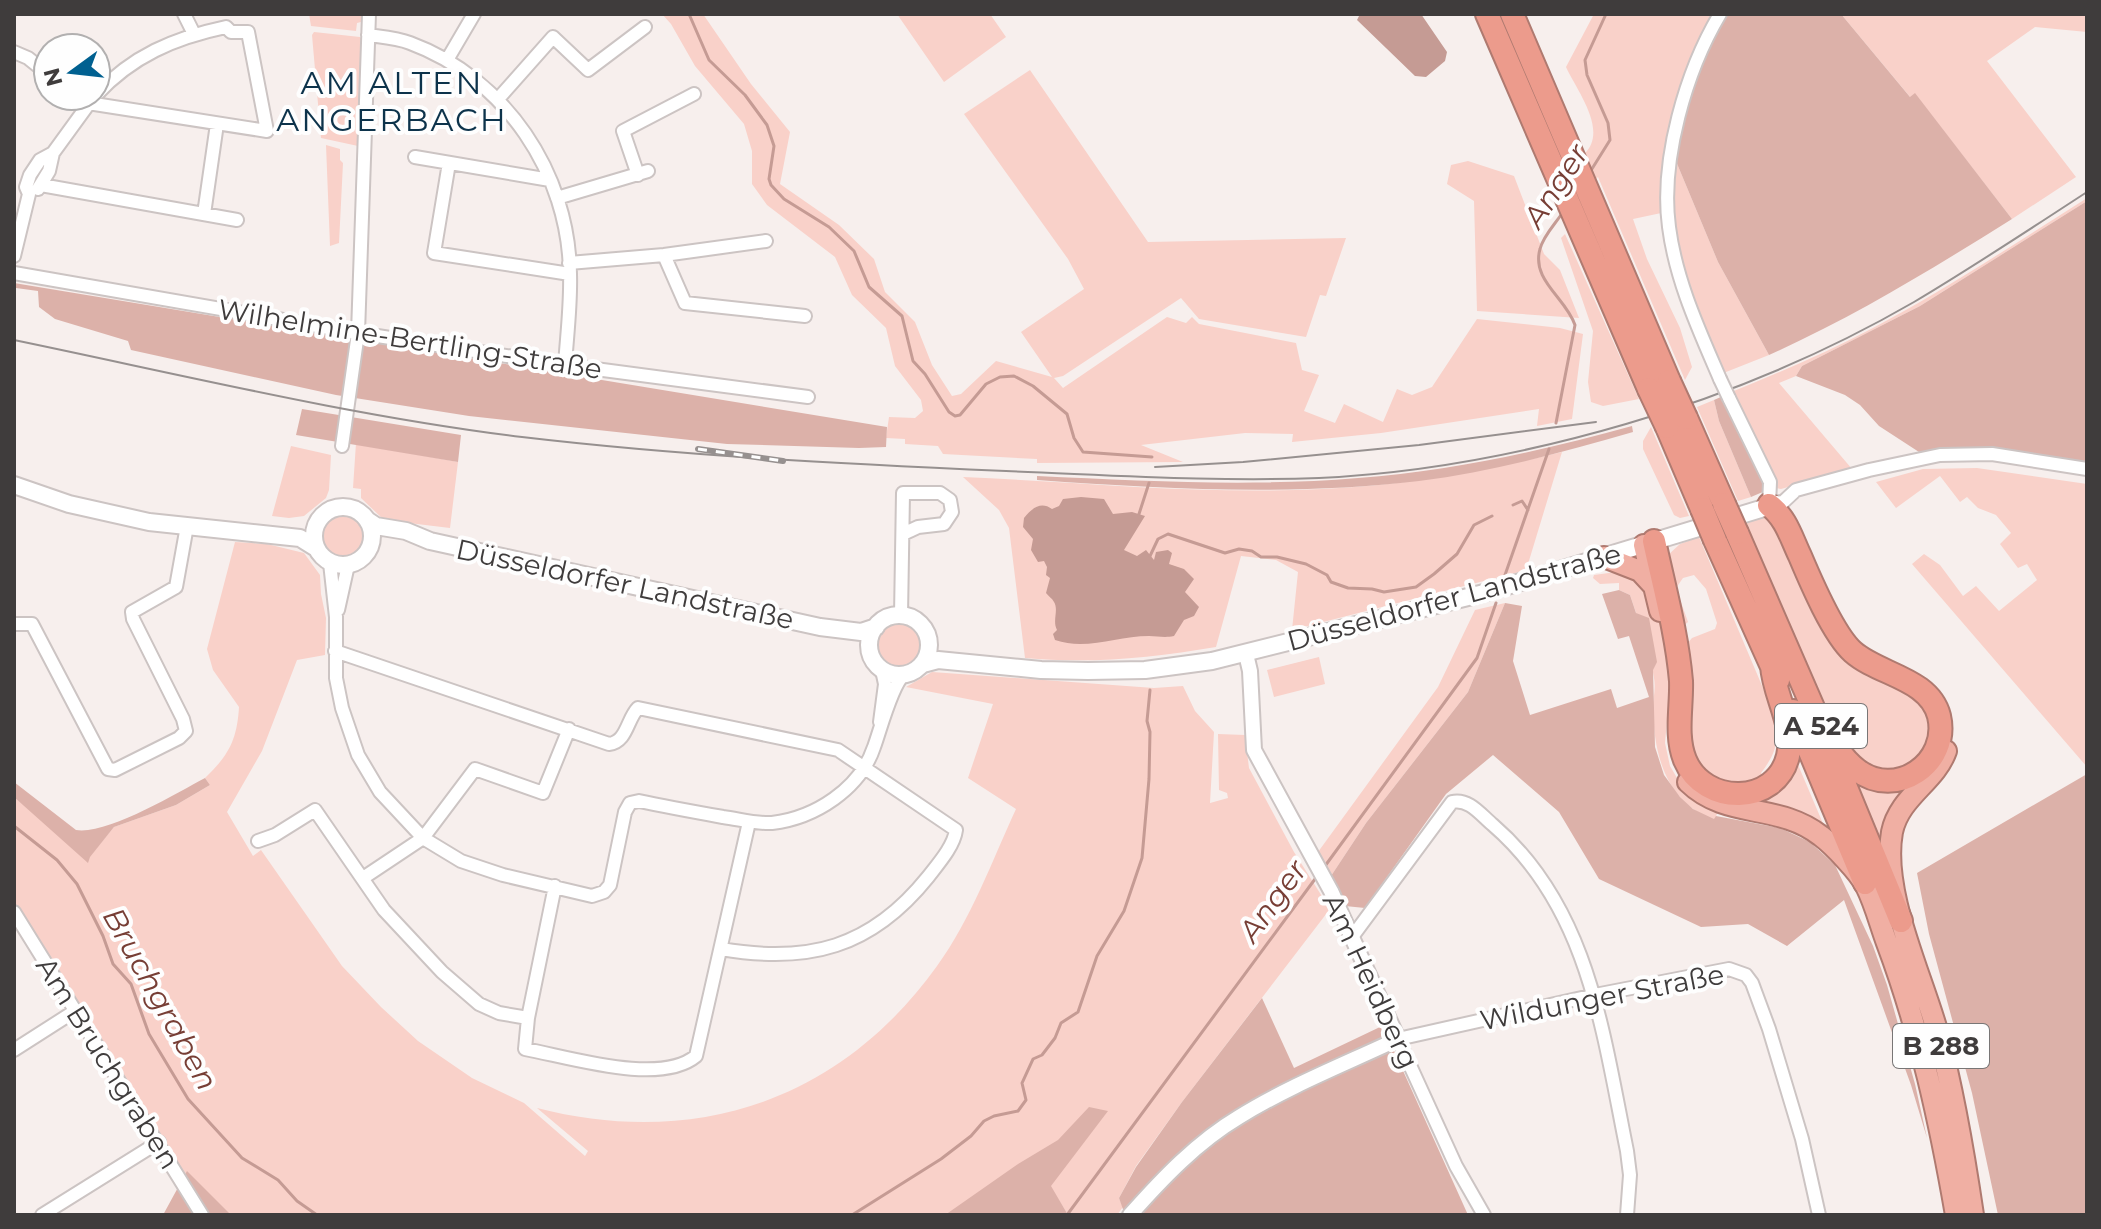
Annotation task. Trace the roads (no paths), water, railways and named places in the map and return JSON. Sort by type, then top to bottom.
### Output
[{"type":"highway","name":"A 524","points":[[1487,14],[1574,216],[1659,385],[1713,506],[1772,666],[1865,883]]},
{"type":"highway","name":"A 524","points":[[1512,14],[1589,194],[1659,385]]},
{"type":"highway","points":[[1775,504],[1844,643],[1867,663],[1908,681],[1931,700],[1938,713],[1940,727],[1937,750],[1925,767],[1914,775],[1892,780],[1869,776],[1857,770],[1843,756],[1814,710]]},
{"type":"highway","points":[[1775,504],[1790,514],[1813,568],[1850,637],[1871,655],[1926,685],[1945,710],[1948,741],[1944,756],[1904,804],[1893,829],[1891,859],[1901,921]]},
{"type":"highway","name":"A 524","points":[[1726,537],[1814,710],[1901,921]]},
{"type":"highway","points":[[1649,543],[1653,585],[1674,678],[1671,743],[1676,763],[1698,792],[1717,803],[1763,811],[1808,828],[1822,837],[1865,883]]},
{"type":"highway","points":[[1649,543],[1681,679],[1680,739],[1684,760],[1695,777],[1709,789],[1728,795],[1750,793],[1768,784],[1783,767],[1788,756],[1789,738],[1786,717],[1774,687],[1772,666]]},
{"type":"highway","points":[[1604,557],[1640,571],[1653,585]]},
{"type":"highway","name":"B 288","points":[[1865,883],[1896,966],[1917,1038],[1936,1108],[1956,1215]]},
{"type":"highway","name":"B 288","points":[[1901,921],[1938,1034],[1960,1132],[1973,1215]]},
{"type":"main road","points":[[14,485],[99,511],[149,522],[300,538],[316,548],[330,563],[348,565],[362,558],[371,544],[372,534],[367,520],[357,511],[344,507],[329,510],[317,522],[300,528],[252,531]]},
{"type":"main road","name":"Düsseldorfer Landstraße","points":[[923,664],[938,660],[1041,670],[1145,670],[1246,654],[1484,593],[1775,504]]},
{"type":"main road","name":"Düsseldorfer Landstraße","points":[[367,520],[376,526],[406,531],[430,541]]},
{"type":"main road","points":[[316,548],[313,534],[317,522]]},
{"type":"main road","name":"Düsseldorfer Landstraße","points":[[371,544],[387,538],[430,541],[820,627],[861,632],[876,627]]},
{"type":"main road","points":[[901,616],[919,623],[928,640],[927,654],[923,664],[914,671],[892,675],[874,662],[869,651],[869,640],[876,627],[887,618],[901,616]]},
{"type":"main road","name":"Düsseldorfer Landstraße","points":[[820,627],[858,642],[869,651]]},
{"type":"main road","name":"Düsseldorfer Landstraße","points":[[928,640],[940,651],[983,663]]},
{"type":"street","points":[[184,14],[194,34]]},
{"type":"street","points":[[342,446],[358,333],[369,14]]},
{"type":"street","points":[[447,60],[474,14]]},
{"type":"street","points":[[1720,14],[1704,40],[1686,88],[1674,142],[1668,226],[1690,309],[1770,482],[1775,504]]},
{"type":"street","points":[[112,79],[143,55],[194,34],[226,27],[231,32],[248,32],[267,131],[112,102]]},
{"type":"street","points":[[498,99],[553,37],[588,70],[645,27]]},
{"type":"street","points":[[368,35],[408,42],[447,60],[498,99],[520,125],[557,198],[570,268],[565,365]]},
{"type":"street","points":[[14,52],[32,61]]},
{"type":"street","points":[[557,198],[643,173],[623,131],[694,94]]},
{"type":"street","points":[[29,194],[41,185],[49,171],[53,153],[83,112]]},
{"type":"street","points":[[204,214],[217,124]]},
{"type":"street","points":[[14,256],[17,224],[29,194],[26,187],[30,175],[40,160],[53,153]]},
{"type":"street","points":[[415,157],[550,180]]},
{"type":"street","points":[[449,163],[434,253],[570,268],[766,241]]},
{"type":"street","points":[[41,185],[237,220]]},
{"type":"street","points":[[664,255],[685,303],[805,316]]},
{"type":"street","name":"Wilhelmine-Bertling-Straße","points":[[14,273],[358,333],[565,365],[808,397]]},
{"type":"street","name":"Düsseldorfer Landstraße","points":[[1775,504],[1796,490],[1940,455],[1992,454],[2087,469]]},
{"type":"street","points":[[901,616],[903,493],[940,493],[950,500],[952,512],[944,524],[918,527],[903,534]]},
{"type":"street","points":[[14,624],[32,624],[108,769],[115,770],[179,738],[186,731],[183,719],[132,612],[176,587],[187,526]]},
{"type":"street","points":[[330,563],[342,708],[358,755],[380,792],[423,838],[461,861],[503,875],[592,896],[604,892],[610,885],[625,812],[630,803],[639,801],[749,822],[770,823],[796,818],[840,795],[864,770],[875,747],[885,684],[882,670]]},
{"type":"street","points":[[336,617],[348,565]]},
{"type":"street","points":[[335,651],[609,744],[616,743],[622,737],[631,715],[638,708],[648,708],[838,750],[956,830],[955,837],[936,867],[913,896],[890,917],[868,931],[823,950],[777,956],[721,949]]},
{"type":"street","name":"Am Heidberg","points":[[1246,654],[1254,750],[1325,880],[1456,1166],[1484,1215]]},
{"type":"street","points":[[880,725],[895,686],[904,675]]},
{"type":"street","points":[[363,878],[423,838],[475,769],[543,793],[569,729]]},
{"type":"street","points":[[1352,937],[1448,806],[1459,801],[1469,804],[1508,838],[1544,882],[1575,936],[1595,995],[1627,1151],[1630,1175],[1627,1215]]},
{"type":"street","points":[[258,841],[275,835],[315,810],[384,910],[464,993],[499,1013],[528,1018]]},
{"type":"street","points":[[555,886],[528,1018],[525,1049],[638,1070],[675,1068],[696,1056],[749,822]]},
{"type":"street","name":"Am Bruchgraben","points":[[14,912],[202,1215]]},
{"type":"street","name":"Wildunger Straße","points":[[1398,1039],[1719,969],[1738,970],[1752,983],[1769,1029],[1798,1125],[1819,1215]]},
{"type":"street","points":[[14,1050],[75,1011]]},
{"type":"street","points":[[1130,1215],[1173,1169],[1237,1118],[1282,1093],[1398,1039]]},
{"type":"street","points":[[42,1215],[159,1142]]},
{"type":"waterway","points":[[689,14],[709,60],[745,95],[767,125],[774,146],[769,179],[771,185],[784,199],[829,227],[854,251],[869,287],[902,316],[913,361],[949,412],[960,415],[986,384],[1000,377],[1014,376],[1033,386],[1067,414],[1074,438],[1083,452],[1152,457]]},
{"type":"waterway","name":"Anger","points":[[1590,172],[1610,140],[1608,123],[1587,75],[1585,60],[1606,14]]},
{"type":"waterway","name":"Anger","points":[[1556,423],[1575,325],[1545,280],[1539,260],[1544,239],[1563,212]]},
{"type":"waterway","name":"Anger","points":[[1505,575],[1549,449]]},
{"type":"waterway","points":[[1139,514],[1149,483]]},
{"type":"waterway","points":[[1513,505],[1522,501],[1528,510]]},
{"type":"waterway","points":[[1150,556],[1158,539],[1168,534],[1225,553],[1239,549],[1252,551],[1261,557],[1277,557],[1306,564],[1327,575],[1331,582],[1348,588],[1384,592],[1416,587],[1457,554],[1474,525],[1492,516]]},
{"type":"waterway","name":"Anger","points":[[1325,866],[1477,658],[1496,603]]},
{"type":"waterway","name":"Bruchgraben","points":[[852,1215],[941,1159],[971,1136],[984,1121],[1018,1111],[1026,1100],[1022,1083],[1033,1059],[1042,1055],[1055,1038],[1061,1023],[1078,1012],[1097,956],[1124,911],[1142,858],[1149,779],[1150,732],[1147,721],[1150,690]]},
{"type":"waterway","name":"Bruchgraben","points":[[14,826],[57,860],[77,884],[113,964],[131,984],[149,1034],[188,1099],[242,1158],[278,1180],[297,1201],[317,1215]]},
{"type":"waterway","name":"Anger","points":[[1067,1215],[1318,875]]},
{"type":"tram line","points":[[14,340],[394,418],[582,444],[825,462],[1124,476],[1319,478],[1397,472],[1551,444],[1663,413],[1737,386],[1810,356],[1880,321],[2087,192]]},
{"type":"tram line","points":[[1155,467],[1419,445],[1596,422]]},
{"type":"railway","points":[[698,449],[783,461]]},
{"type":"district","name":"AM ALTEN ANGERBACH","points":[[392,102]]}]
